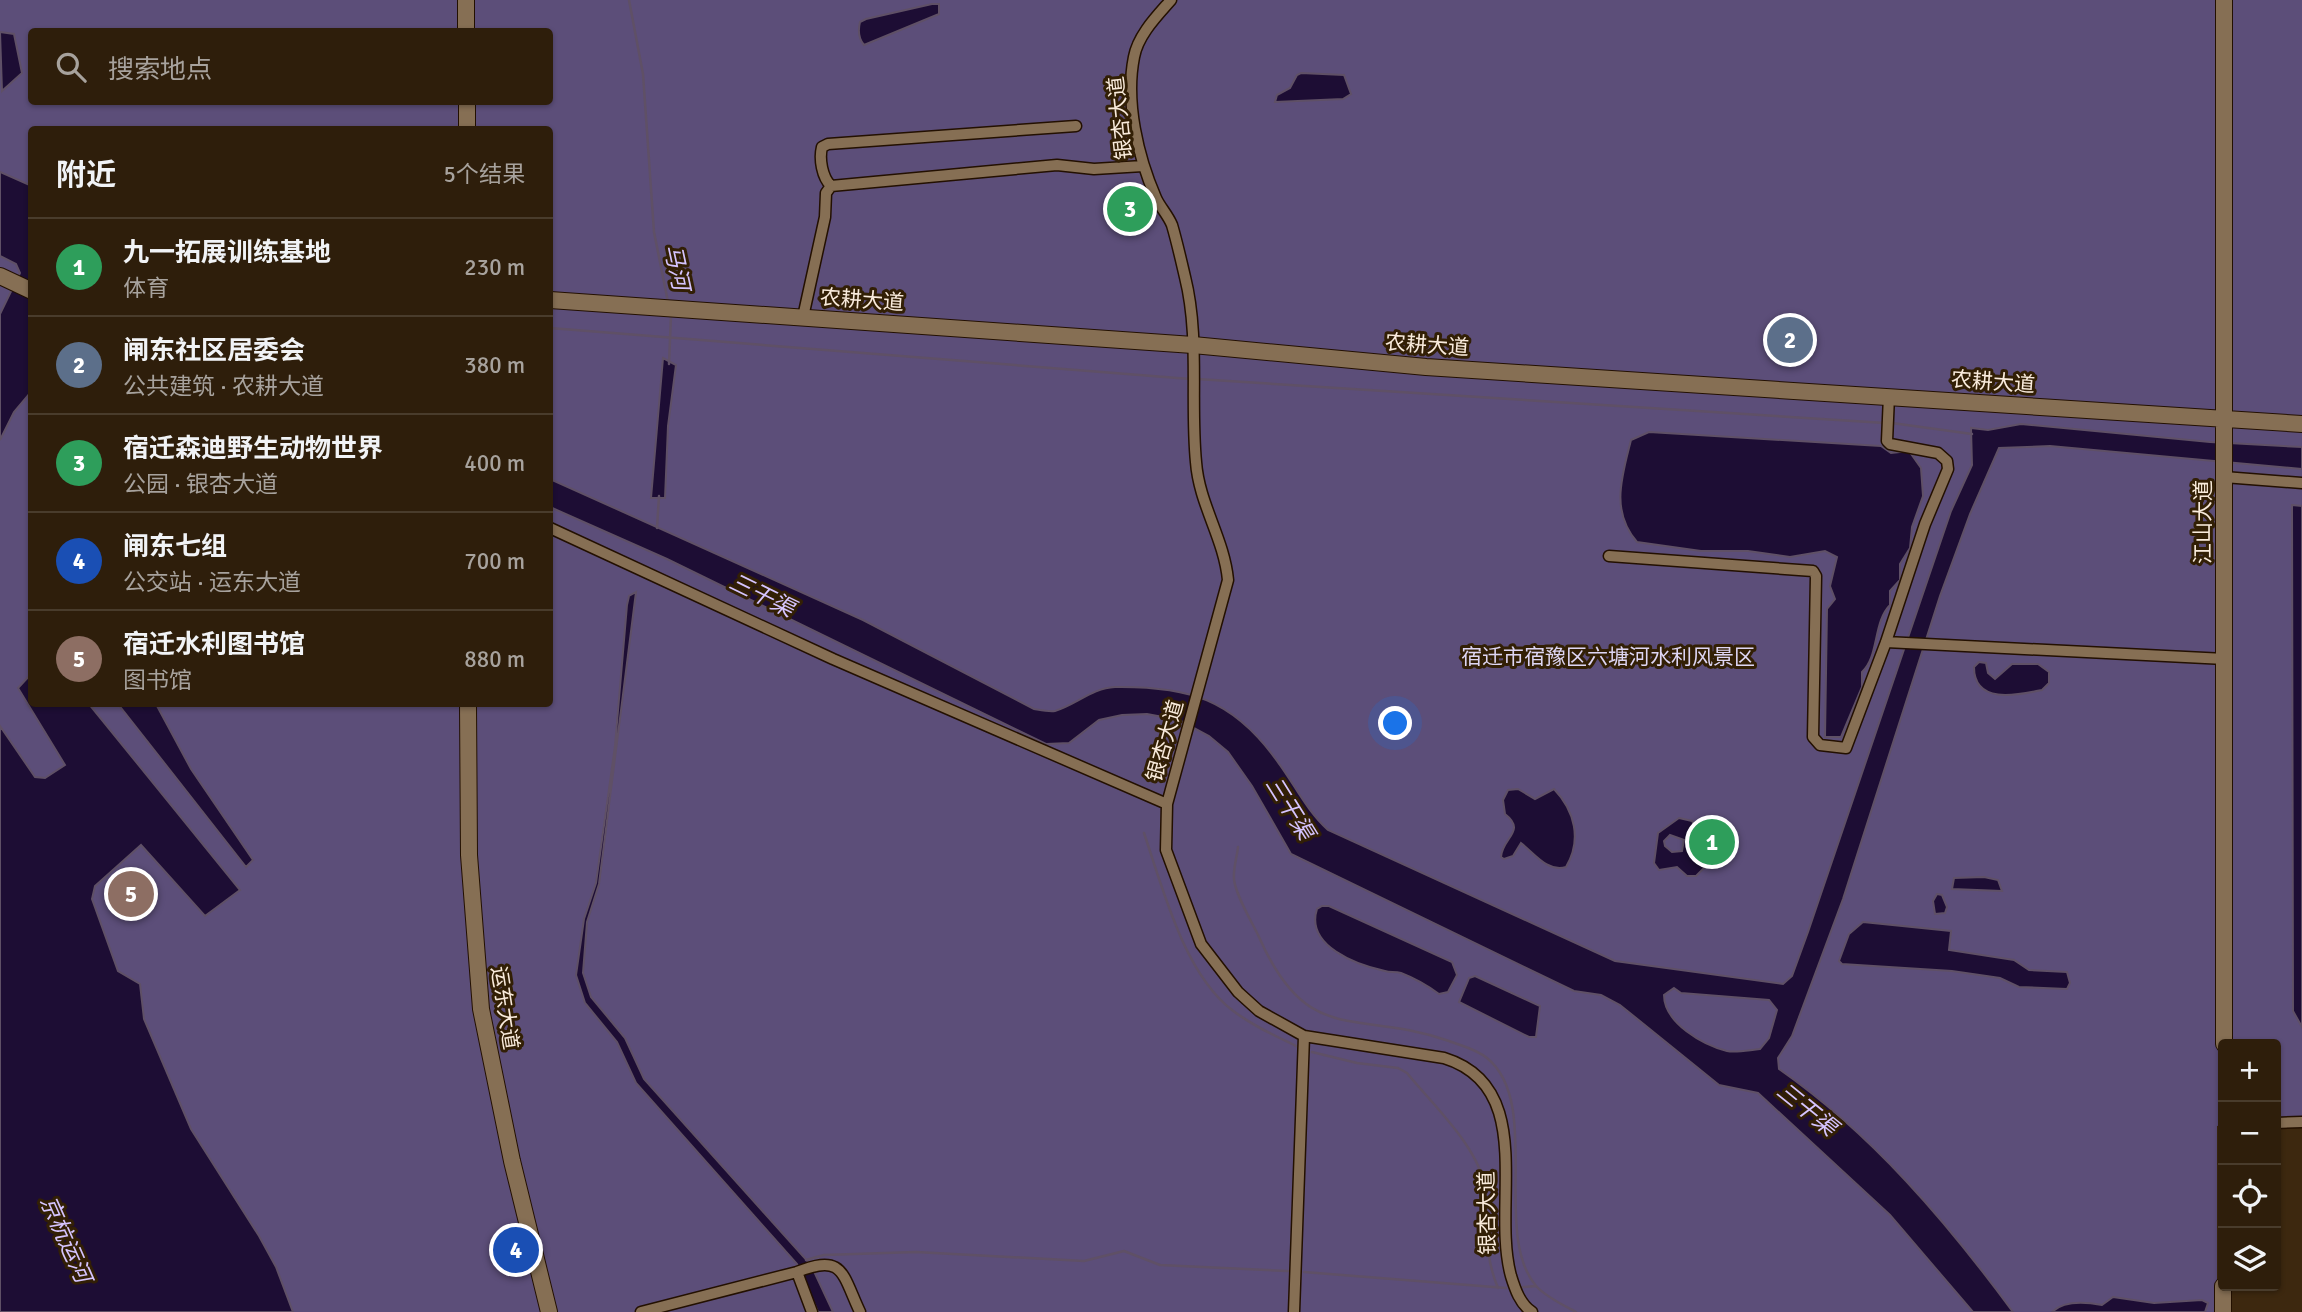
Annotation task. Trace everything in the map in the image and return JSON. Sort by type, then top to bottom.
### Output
[{"type":"main road","points":[[466,0],[467,28]]},
{"type":"main road","name":"江山大道","points":[[2224,0],[2224,1039]]},
{"type":"main road","points":[[467,105],[467,126]]},
{"type":"main road","points":[[4,278],[28,289]]},
{"type":"main road","name":"农耕大道","points":[[553,300],[1193,345],[1426,367],[1889,396],[2223,421],[2302,424]]},
{"type":"main road","name":"运东大道","points":[[462,707],[463,901],[474,1015],[505,1170],[541,1312]]},
{"type":"main road","name":"运东大道","points":[[468,707],[469,855],[481,1009],[512,1161],[550,1312]]},
{"type":"main road","points":[[2223,1291],[2223,1312]]},
{"type":"street","name":"银杏大道","points":[[1171,0],[1152,22],[1134,57],[1133,96],[1143,166],[1157,201],[1171,223],[1185,278],[1193,345],[1196,464],[1201,495],[1225,557],[1228,580],[1167,804],[1166,850],[1176,884],[1201,943],[1238,992],[1259,1011],[1304,1036],[1444,1058],[1464,1064],[1481,1079],[1499,1108],[1504,1133],[1506,1259],[1515,1289],[1532,1312]]},
{"type":"street","points":[[831,186],[826,181],[820,155],[822,147],[828,144],[1076,126]]},
{"type":"street","points":[[803,317],[825,217],[826,193],[831,186],[1057,165],[1094,169],[1143,166]]},
{"type":"street","points":[[1609,556],[1813,571],[1816,576],[1814,737],[1819,745],[1840,748],[1849,746],[1890,643],[1925,524],[1948,469],[1947,461],[1938,453],[1890,444],[1887,441],[1889,396]]},
{"type":"street","points":[[2224,476],[2302,483]]},
{"type":"street","points":[[553,529],[833,659],[1167,804]]},
{"type":"street","points":[[1890,643],[2225,659]]},
{"type":"street","points":[[1294,1312],[1304,1036]]},
{"type":"street","points":[[2281,1123],[2302,1122]]},
{"type":"street","points":[[641,1312],[797,1272],[819,1263],[835,1266],[842,1273],[860,1312]]},
{"type":"street","points":[[797,1272],[812,1312]]},
{"type":"green space","name":"宿迁市宿豫区六塘河水利风景区","points":[[0,0],[2302,0],[2302,1124],[2281,1125],[2281,1039],[2218,1039],[2217,1312],[0,1312]]},
{"type":"water","points":[[939,4],[939,14],[864,45],[862,43],[859,34],[860,22]]},
{"type":"water","points":[[0,32],[14,34],[22,73],[2,91]]},
{"type":"water","points":[[1301,73],[1344,75],[1351,94],[1343,99],[1275,102],[1277,95],[1290,88]]},
{"type":"water","points":[[0,172],[28,184],[28,396],[14,412],[0,440],[0,314],[20,273],[16,264],[0,256]]},
{"type":"water","points":[[663,358],[676,365],[668,426],[665,498],[651,498]]},
{"type":"water","name":"三干渠","points":[[2021,424],[2210,442],[2302,447],[2302,469],[2050,446],[1999,448],[1970,514],[1940,596],[1843,899],[1792,1036],[1778,1058],[1779,1069],[1845,1122],[1906,1181],[1961,1245],[2013,1312],[1973,1312],[1890,1215],[1758,1093],[1719,1085],[1620,1005],[1601,995],[1574,991],[1291,854],[1252,786],[1228,752],[1209,736],[1179,720],[1147,714],[1122,715],[1099,720],[1069,743],[1046,744],[667,559],[553,508],[553,480],[863,620],[1034,709],[1055,711],[1091,693],[1115,687],[1165,689],[1207,700],[1226,710],[1260,740],[1313,814],[1328,830],[1615,961],[1783,984],[1792,976],[1951,511],[1972,465],[1971,428],[1988,430]],"holes":[[[1674,988],[1681,993],[1769,1000],[1777,1010],[1769,1038],[1760,1049],[1734,1052],[1707,1044],[1686,1031],[1670,1015],[1664,995]]]},
{"type":"water","points":[[1649,432],[1881,446],[1891,453],[1909,451],[1921,468],[1923,496],[1912,527],[1910,548],[1900,564],[1900,580],[1890,591],[1890,605],[1881,621],[1871,658],[1862,672],[1862,687],[1841,737],[1825,737],[1827,609],[1835,599],[1830,586],[1837,557],[1825,551],[1790,557],[1748,551],[1701,551],[1637,542],[1623,518],[1620,493],[1631,440]]},
{"type":"water","points":[[2292,505],[2302,506],[2302,1027],[2293,1011]]},
{"type":"water","points":[[636,592],[599,884],[587,922],[583,973],[591,997],[625,1038],[644,1079],[811,1265],[833,1312],[818,1312],[797,1264],[636,1083],[617,1042],[585,1003],[576,975],[584,919],[596,883],[615,746],[627,605],[629,596]]},
{"type":"water","points":[[1979,662],[1986,663],[1988,673],[1995,679],[2012,664],[2038,664],[2049,672],[2049,683],[2042,690],[2021,694],[1999,695],[1989,692],[1981,687],[1976,679],[1974,667]]},
{"type":"water","points":[[28,677],[28,704],[18,688]]},
{"type":"water","name":"京杭运河","points":[[30,707],[91,707],[240,890],[205,916],[141,845],[95,886],[92,899],[118,971],[140,984],[144,1019],[191,1129],[259,1236],[276,1267],[293,1312],[0,1312],[0,726],[35,777],[45,778],[65,765]]},
{"type":"water","points":[[120,707],[158,707],[191,769],[253,860],[246,867]]},
{"type":"water","points":[[1518,789],[1535,799],[1554,789],[1567,807],[1575,836],[1574,847],[1566,867],[1547,865],[1521,843],[1513,856],[1504,859],[1501,857],[1502,850],[1514,830],[1514,825],[1505,814],[1503,800],[1508,790]]},
{"type":"water","points":[[1679,818],[1692,821],[1706,844],[1706,866],[1696,876],[1687,876],[1677,867],[1659,870],[1654,863],[1658,833]],"holes":[[[1670,835],[1684,840],[1682,851],[1672,852],[1665,846],[1664,841]]]},
{"type":"water","points":[[1984,877],[1998,880],[2002,891],[1952,889],[1954,878]]},
{"type":"water","points":[[1937,894],[1942,895],[1947,907],[1945,913],[1935,914],[1933,901]]},
{"type":"water","points":[[1329,906],[1452,962],[1457,975],[1448,992],[1439,994],[1399,972],[1387,972],[1361,964],[1336,952],[1319,933],[1315,922],[1317,909]]},
{"type":"water","points":[[1863,922],[1951,931],[1949,950],[2014,960],[2029,970],[2067,972],[2070,983],[2067,989],[2019,987],[2000,978],[1952,971],[1842,964],[1839,961],[1849,934]]},
{"type":"water","points":[[1475,976],[1540,1006],[1536,1037],[1529,1037],[1459,1002],[1469,978]]},
{"type":"water","points":[[2113,1297],[2154,1303],[2202,1300],[2208,1303],[2205,1312],[2052,1312],[2069,1304],[2102,1305]]},
{"type":"waterway","name":"马河","points":[[629,0],[643,74],[654,232],[668,302]]},
{"type":"waterway","name":"马河","points":[[669,364],[671,315]]},
{"type":"waterway","points":[[553,328],[1190,379]]},
{"type":"waterway","points":[[1197,379],[1885,423]]},
{"type":"waterway","points":[[1892,423],[1972,434]]},
{"type":"waterway","name":"马河","points":[[657,528],[659,496]]},
{"type":"waterway","points":[[1144,833],[1177,929],[1201,975],[1215,994],[1232,1010],[1298,1047]]},
{"type":"waterway","points":[[1238,847],[1234,875],[1237,892],[1277,972],[1296,996],[1316,1010],[1338,1019],[1416,1032],[1469,1048],[1487,1058],[1503,1079],[1512,1105],[1517,1234],[1523,1263],[1540,1290],[1576,1312]]},
{"type":"waterway","points":[[1312,1052],[1357,1063],[1398,1068],[1407,1073],[1453,1127],[1474,1157],[1481,1173],[1485,1188],[1490,1262],[1498,1288]]},
{"type":"waterway","points":[[806,1260],[824,1255],[916,1252],[1084,1261],[1124,1251],[1160,1265],[1288,1271]]},
{"type":"waterway","points":[[1304,1272],[1506,1288]]},
{"type":"waterway","points":[[1523,1287],[1536,1286]]},
{"type":"place","name":"宿迁森迪野生动物世界","points":[[1130,209]]},
{"type":"place","name":"闸东社区居委会","points":[[1790,340]]},
{"type":"place","name":"九一拓展训练基地","points":[[1712,842]]},
{"type":"place","name":"宿迁水利图书馆","points":[[131,894]]},
{"type":"place","name":"闸东七组","points":[[516,1250]]}]
